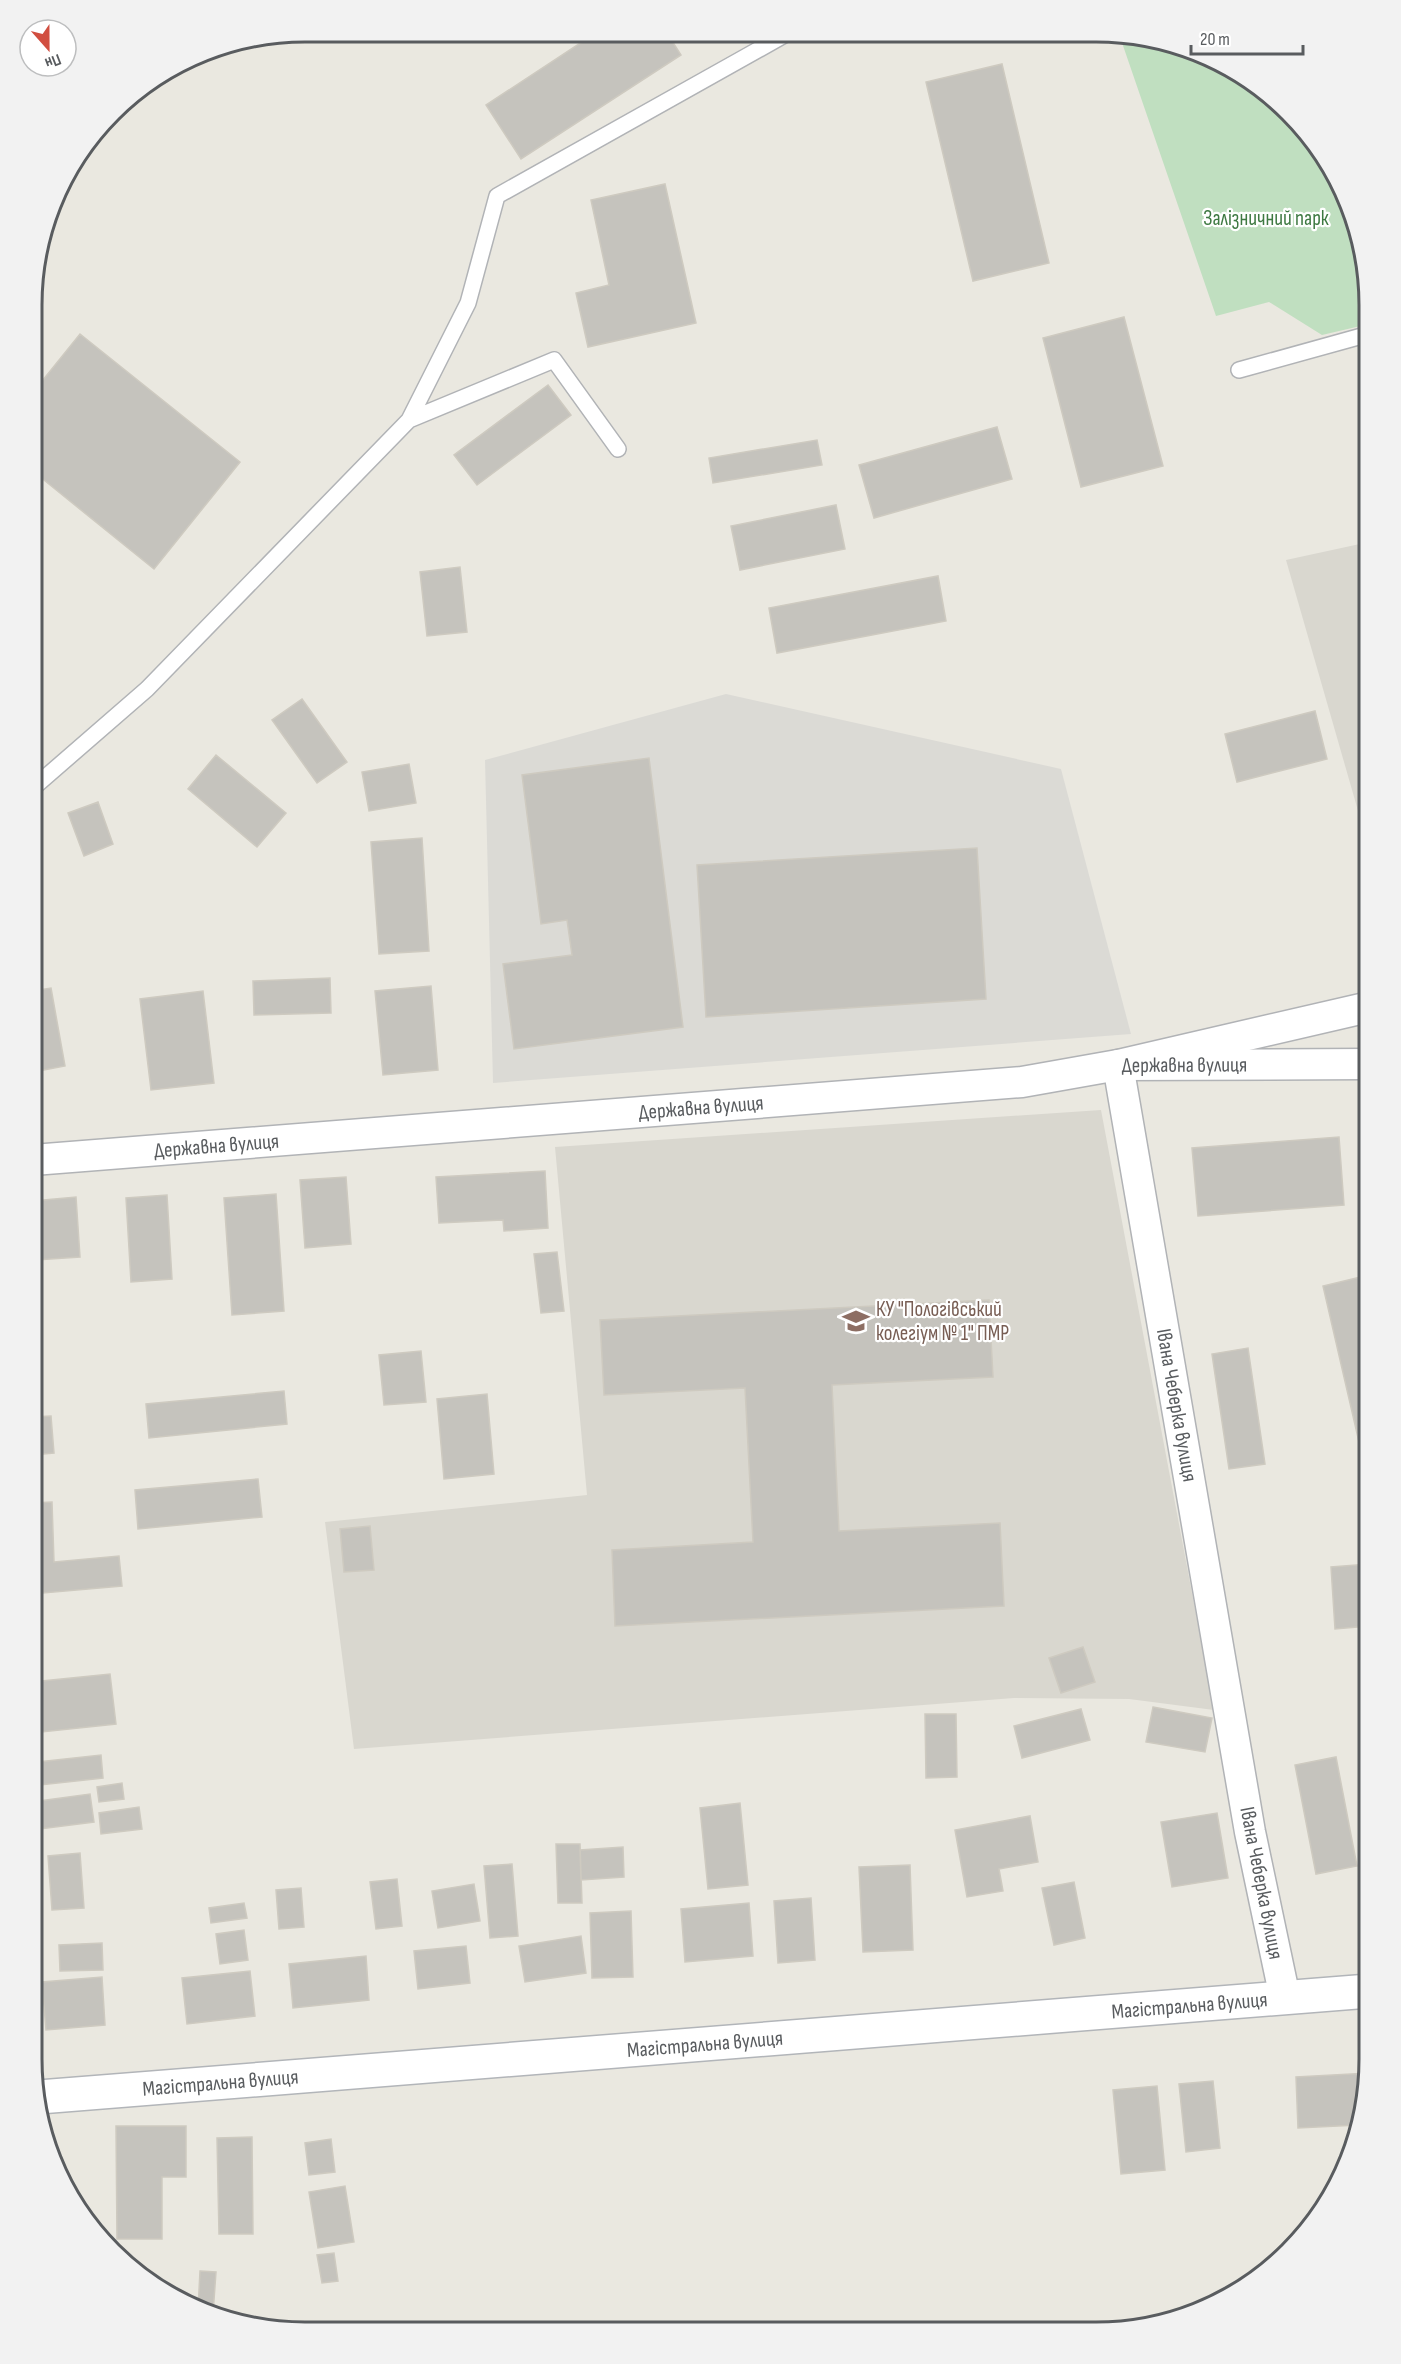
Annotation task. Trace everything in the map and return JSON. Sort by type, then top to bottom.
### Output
[{"type":"main road","name":"Магістральна вулиця","points":[[45,2097],[1359,1992]]},
{"type":"street","points":[[1118,1065],[1359,1009]]},
{"type":"street","name":"Державна вулиця","points":[[42,1159],[1022,1082],[1118,1065],[1359,1064]]},
{"type":"street","name":"Івана Чеберка вулиця","points":[[1118,1065],[1250,1832],[1285,1998]]},
{"type":"lane","points":[[42,780],[147,689],[409,420],[468,303],[497,196],[772,42]]},
{"type":"lane","points":[[1239,370],[1359,337]]},
{"type":"lane","points":[[409,420],[554,360],[618,449]]},
{"type":"shaded area","points":[[1359,544],[1359,814],[1286,560]]},
{"type":"shaded area","points":[[726,694],[1061,769],[1131,1034],[493,1083],[485,760]]},
{"type":"shaded area","name":"КУ \"Пологівський колегіум № 1\" ПМР","points":[[1101,1110],[1214,1710],[1129,1699],[1014,1698],[354,1749],[325,1522],[587,1495],[555,1147]]},
{"type":"green space","name":"Залізничний парк","points":[[1122,44],[1164,51],[1196,62],[1227,77],[1256,96],[1282,119],[1315,159],[1332,189],[1345,221],[1357,271],[1359,326],[1322,335],[1269,302],[1216,316]]},
{"type":"building","points":[[582,42],[673,42],[681,55],[521,159],[486,105]]},
{"type":"building","points":[[1002,64],[1049,263],[973,281],[926,82]]},
{"type":"building","points":[[665,184],[696,323],[588,347],[576,293],[609,285],[591,200]]},
{"type":"building","points":[[1124,317],[1163,466],[1081,487],[1043,338]]},
{"type":"building","points":[[80,334],[240,462],[154,569],[42,478],[42,381]]},
{"type":"building","points":[[548,385],[571,415],[477,485],[454,455]]},
{"type":"building","points":[[997,427],[1012,479],[874,518],[859,465]]},
{"type":"building","points":[[817,440],[822,465],[713,483],[709,458]]},
{"type":"building","points":[[836,505],[845,549],[740,570],[731,526]]},
{"type":"building","points":[[460,567],[467,632],[427,636],[420,572]]},
{"type":"building","points":[[938,576],[946,621],[777,653],[769,608]]},
{"type":"building","points":[[302,699],[347,762],[317,783],[272,720]]},
{"type":"building","points":[[1315,711],[1327,759],[1237,782],[1225,734]]},
{"type":"building","points":[[216,755],[286,813],[257,847],[188,789]]},
{"type":"building","points":[[649,758],[683,1027],[514,1049],[503,964],[572,955],[567,920],[541,924],[522,775]]},
{"type":"building","points":[[409,764],[416,803],[369,811],[362,772]]},
{"type":"building","points":[[98,802],[113,844],[84,856],[68,813]]},
{"type":"building","points":[[422,838],[429,951],[379,954],[371,842]]},
{"type":"building","points":[[977,848],[986,999],[706,1017],[697,865]]},
{"type":"building","points":[[330,978],[331,1013],[254,1015],[253,981]]},
{"type":"building","points":[[431,986],[438,1070],[383,1075],[375,991]]},
{"type":"building","points":[[51,988],[65,1066],[42,1070],[42,990]]},
{"type":"building","points":[[203,991],[214,1083],[151,1090],[140,999]]},
{"type":"building","points":[[1339,1137],[1344,1205],[1198,1216],[1192,1148]]},
{"type":"building","points":[[545,1171],[548,1228],[504,1231],[503,1220],[439,1223],[436,1177]]},
{"type":"building","points":[[346,1177],[351,1244],[305,1248],[300,1180]]},
{"type":"building","points":[[276,1194],[284,1311],[232,1315],[224,1198]]},
{"type":"building","points":[[167,1195],[172,1279],[131,1282],[126,1198]]},
{"type":"building","points":[[76,1197],[80,1257],[42,1260],[42,1200]]},
{"type":"building","points":[[557,1252],[564,1311],[541,1313],[534,1254]]},
{"type":"building","points":[[1359,1277],[1359,1442],[1323,1286]]},
{"type":"building","points":[[989,1300],[993,1377],[832,1385],[839,1531],[1000,1523],[1004,1606],[615,1626],[612,1550],[753,1542],[745,1388],[604,1395],[600,1320]]},
{"type":"building","points":[[1248,1348],[1265,1464],[1229,1469],[1212,1354]]},
{"type":"building","points":[[421,1351],[426,1402],[384,1405],[379,1355]]},
{"type":"building","points":[[284,1391],[287,1424],[149,1438],[146,1404]]},
{"type":"building","points":[[487,1394],[494,1474],[444,1479],[437,1399]]},
{"type":"building","points":[[42,1416],[51,1416],[54,1453],[42,1454]]},
{"type":"building","points":[[258,1479],[262,1517],[138,1529],[135,1490]]},
{"type":"building","points":[[42,1502],[52,1502],[54,1562],[119,1556],[122,1586],[43,1593]]},
{"type":"building","points":[[370,1526],[374,1570],[344,1572],[340,1529]]},
{"type":"building","points":[[1359,1565],[1359,1627],[1335,1629],[1331,1567]]},
{"type":"building","points":[[1083,1647],[1095,1682],[1061,1693],[1049,1658]]},
{"type":"building","points":[[110,1674],[116,1724],[42,1732],[42,1681]]},
{"type":"building","points":[[1153,1707],[1212,1718],[1205,1752],[1146,1742]]},
{"type":"building","points":[[1081,1709],[1090,1740],[1022,1758],[1014,1726]]},
{"type":"building","points":[[925,1714],[956,1714],[957,1777],[926,1778]]},
{"type":"building","points":[[101,1755],[103,1778],[42,1785],[42,1762]]},
{"type":"building","points":[[1336,1757],[1357,1866],[1316,1874],[1295,1765]]},
{"type":"building","points":[[122,1783],[124,1799],[99,1802],[97,1787]]},
{"type":"building","points":[[90,1794],[94,1822],[42,1829],[42,1801]]},
{"type":"building","points":[[740,1803],[748,1885],[708,1889],[700,1808]]},
{"type":"building","points":[[139,1807],[142,1829],[101,1834],[99,1813]]},
{"type":"building","points":[[1217,1813],[1228,1878],[1172,1887],[1161,1822]]},
{"type":"building","points":[[1030,1816],[1038,1862],[999,1869],[1003,1891],[967,1897],[955,1830]]},
{"type":"building","points":[[556,1844],[580,1844],[582,1903],[558,1903]]},
{"type":"building","points":[[623,1847],[624,1877],[581,1880],[580,1850]]},
{"type":"building","points":[[80,1853],[84,1908],[52,1910],[48,1856]]},
{"type":"building","points":[[512,1864],[518,1936],[490,1938],[484,1866]]},
{"type":"building","points":[[910,1865],[913,1950],[863,1952],[859,1867]]},
{"type":"building","points":[[397,1879],[402,1926],[376,1929],[370,1882]]},
{"type":"building","points":[[1074,1882],[1085,1938],[1054,1945],[1042,1888]]},
{"type":"building","points":[[474,1884],[480,1921],[438,1928],[432,1891]]},
{"type":"building","points":[[301,1888],[304,1927],[279,1929],[276,1890]]},
{"type":"building","points":[[811,1898],[815,1960],[778,1963],[774,1901]]},
{"type":"building","points":[[244,1903],[247,1918],[211,1923],[209,1908]]},
{"type":"building","points":[[749,1903],[753,1956],[685,1962],[681,1909]]},
{"type":"building","points":[[631,1911],[633,1977],[592,1978],[590,1913]]},
{"type":"building","points":[[244,1930],[248,1960],[220,1964],[216,1934]]},
{"type":"building","points":[[581,1936],[586,1973],[525,1982],[519,1946]]},
{"type":"building","points":[[102,1943],[103,1970],[60,1971],[59,1945]]},
{"type":"building","points":[[466,1946],[470,1983],[418,1989],[414,1951]]},
{"type":"building","points":[[366,1956],[369,2000],[293,2008],[289,1964]]},
{"type":"building","points":[[250,1971],[255,2016],[187,2024],[182,1978]]},
{"type":"building","points":[[102,1977],[105,2025],[46,2030],[42,1982]]},
{"type":"building","points":[[1358,2074],[1350,2125],[1298,2128],[1296,2077]]},
{"type":"building","points":[[1213,2081],[1220,2148],[1186,2152],[1179,2084]]},
{"type":"building","points":[[1157,2086],[1165,2170],[1121,2174],[1113,2090]]},
{"type":"building","points":[[116,2126],[186,2126],[186,2177],[162,2177],[162,2239],[117,2239]]},
{"type":"building","points":[[252,2137],[253,2234],[219,2234],[217,2138]]},
{"type":"building","points":[[331,2139],[335,2172],[309,2175],[305,2143]]},
{"type":"building","points":[[345,2186],[354,2242],[318,2248],[309,2192]]},
{"type":"building","points":[[334,2253],[338,2281],[322,2283],[317,2255]]},
{"type":"building","points":[[200,2271],[216,2272],[214,2305],[199,2299]]},
{"type":"place","name":"КУ \"Пологівський колегіум № 1\" ПМР","points":[[856,1321]]}]
